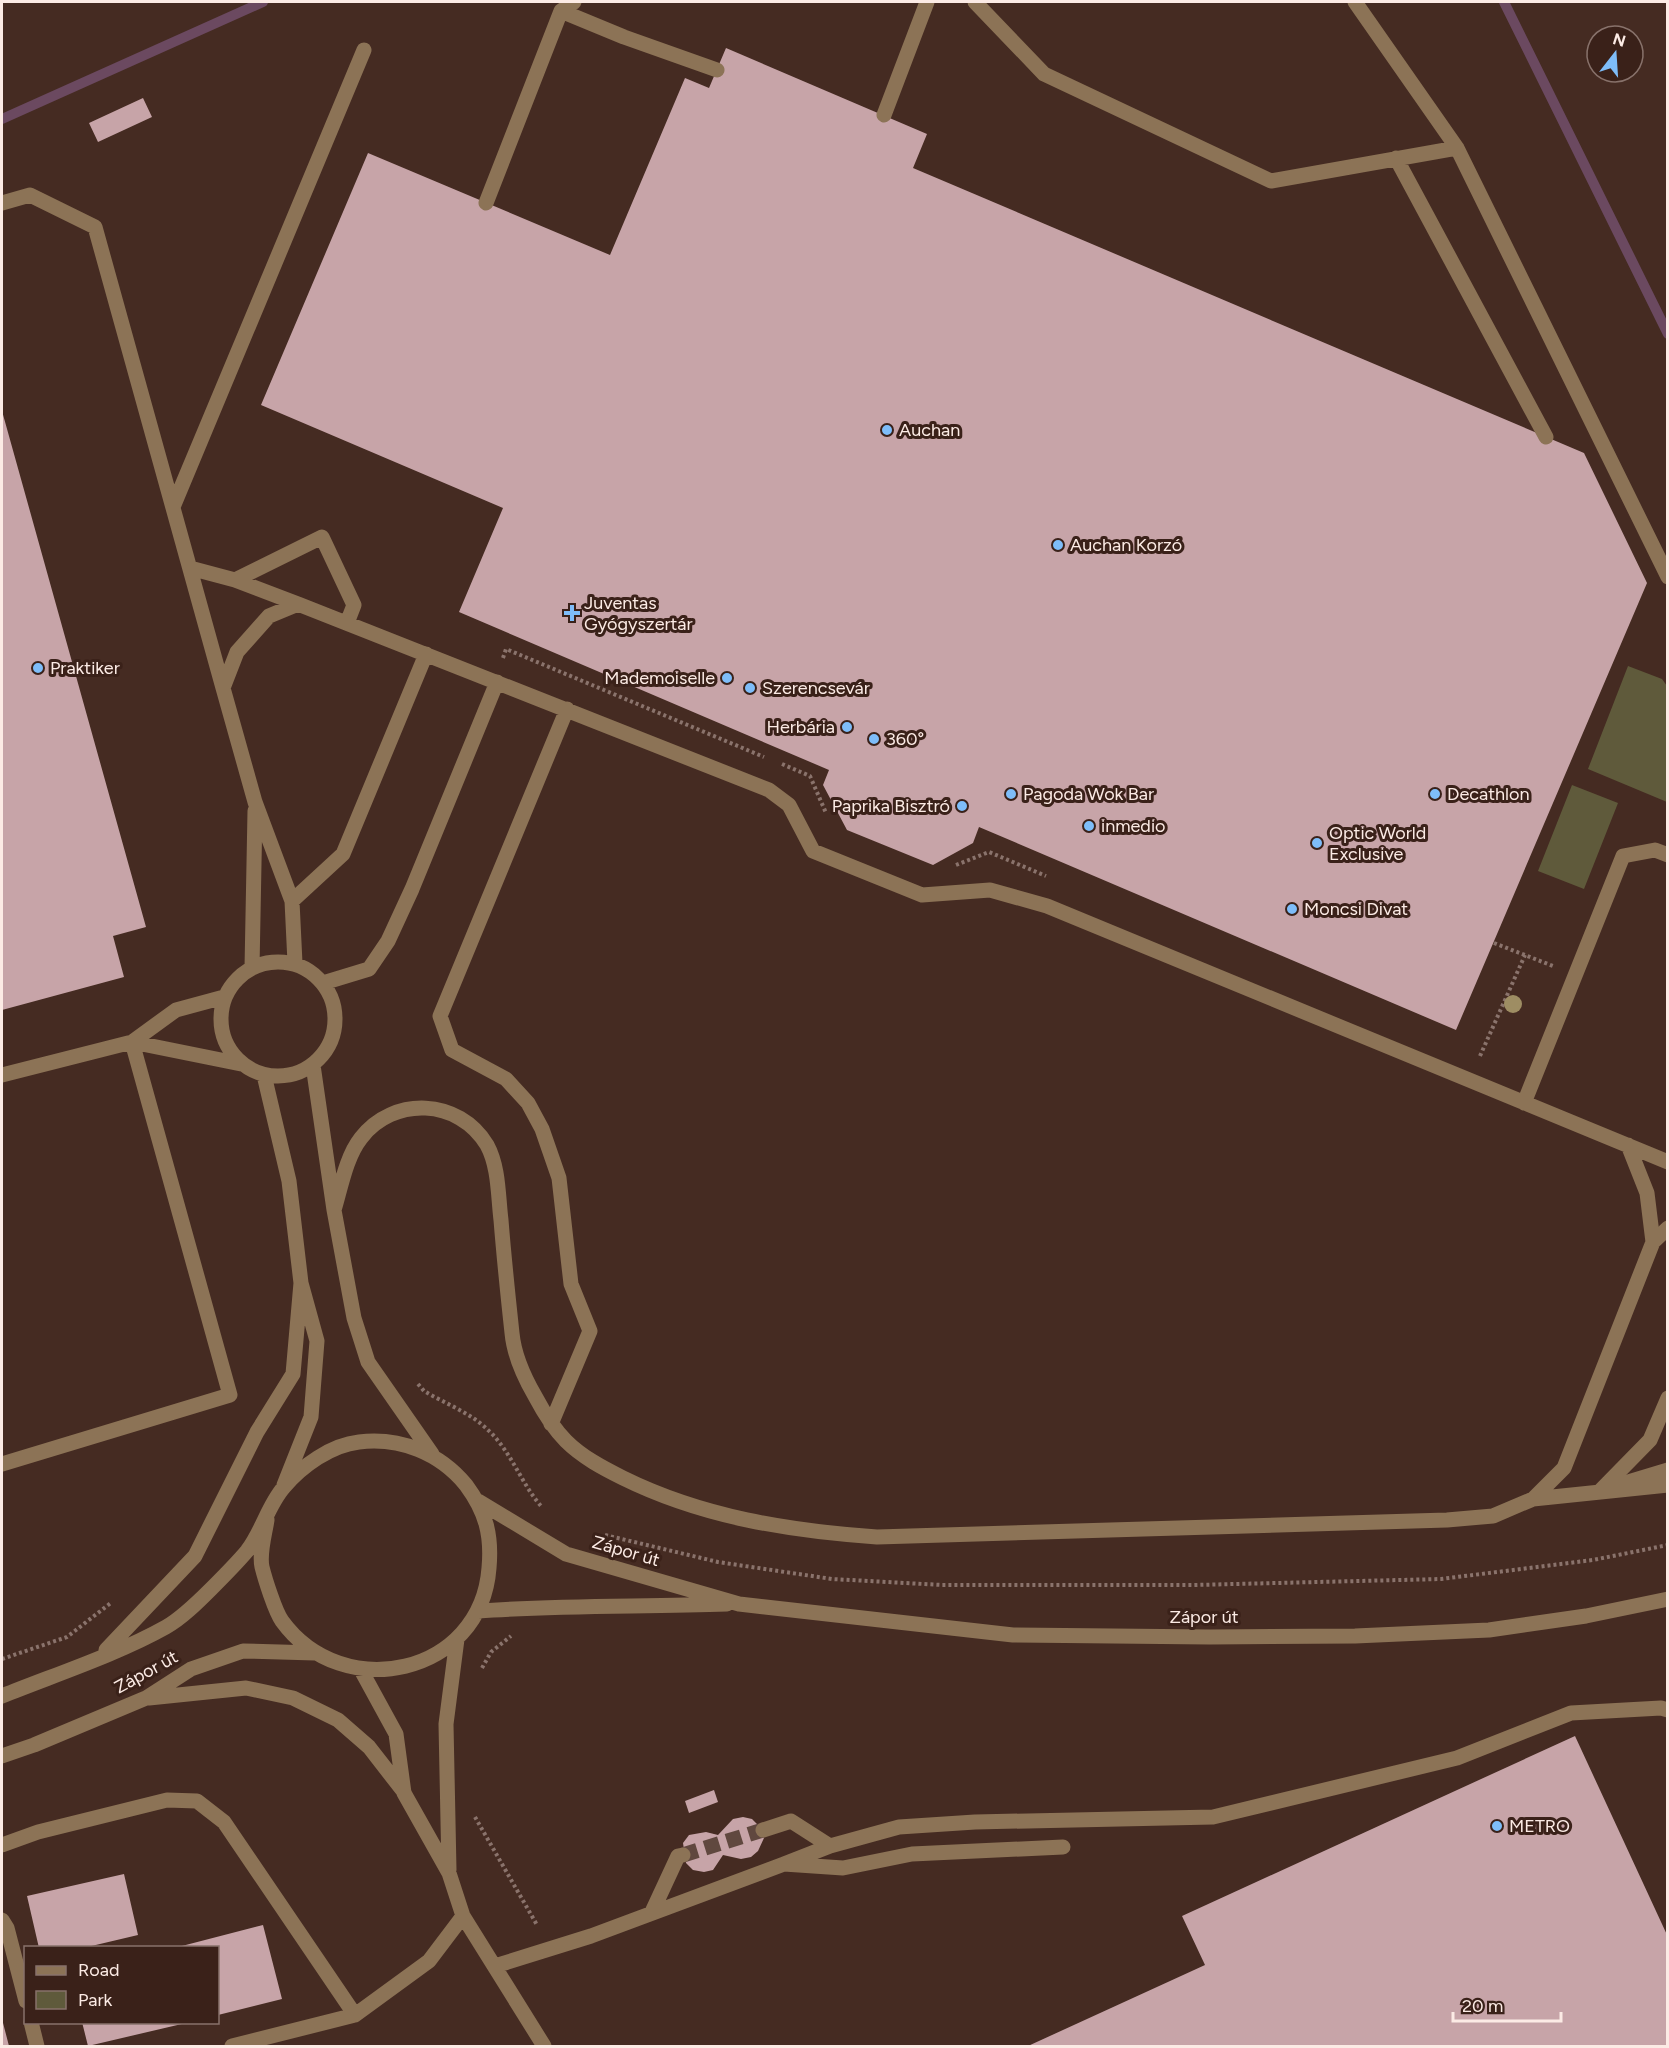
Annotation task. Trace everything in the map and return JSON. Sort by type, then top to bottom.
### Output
[{"type":"street","points":[[486,203],[561,11],[574,2]]},
{"type":"street","points":[[884,115],[927,2]]},
{"type":"street","points":[[975,2],[1044,74],[1271,181],[1457,148]]},
{"type":"street","points":[[1355,2],[1457,148],[1668,577]]},
{"type":"street","points":[[561,11],[624,37],[717,70]]},
{"type":"street","points":[[173,507],[364,50]]},
{"type":"street","points":[[1396,158],[1546,437]]},
{"type":"street","points":[[2,203],[30,195],[95,226],[255,802],[292,901],[295,963]]},
{"type":"street","points":[[235,580],[322,537],[354,605],[347,622]]},
{"type":"street","points":[[190,568],[235,580],[347,622],[769,790],[789,805],[813,851],[922,895],[990,890],[1047,906],[1668,1162]]},
{"type":"street","points":[[223,688],[237,652],[269,616],[298,604]]},
{"type":"street","points":[[292,901],[343,854],[426,654]]},
{"type":"street","points":[[323,983],[369,969],[388,941],[412,889],[497,682]]},
{"type":"street","points":[[551,1424],[590,1330],[571,1284],[559,1178],[542,1129],[528,1103],[506,1079],[452,1050],[440,1016],[567,709]]},
{"type":"street","points":[[252,968],[255,802]]},
{"type":"street","points":[[1524,1103],[1623,856],[1655,850],[1668,855]]},
{"type":"street","points":[[132,1042],[241,1064],[264,1075],[290,1076],[313,1065],[326,1052],[334,1035],[336,1017],[333,999],[323,983],[311,971],[295,963],[273,962],[252,968],[235,980],[224,997],[220,1015],[222,1033],[229,1050],[241,1064]]},
{"type":"street","points":[[2,1075],[132,1042],[176,1010],[224,997]]},
{"type":"street","points":[[2,1464],[230,1395],[132,1042]]},
{"type":"street","points":[[313,1065],[334,1210],[354,1318],[368,1362],[432,1455]]},
{"type":"street","points":[[264,1075],[289,1181],[301,1283],[317,1341],[311,1417],[283,1488]]},
{"type":"street","points":[[334,1210],[351,1154],[359,1140],[383,1118],[398,1111],[430,1108],[463,1119],[477,1131],[494,1161],[514,1349],[531,1388],[551,1424],[567,1442],[602,1468],[661,1497],[702,1511],[786,1527],[848,1535],[889,1537],[1447,1520],[1493,1516],[1533,1499],[1668,1485]]},
{"type":"street","points":[[1628,1145],[1647,1192],[1653,1242]]},
{"type":"street","points":[[1533,1499],[1564,1468],[1653,1242],[1668,1228]]},
{"type":"street","points":[[102,1655],[195,1556],[257,1432],[293,1374],[301,1283]]},
{"type":"street","points":[[1600,1491],[1650,1440],[1668,1398]]},
{"type":"street","name":"Zápor út","points":[[2,1696],[168,1626],[209,1591],[241,1557],[267,1520],[283,1488],[319,1456],[357,1442],[398,1442],[432,1455],[455,1472],[478,1501],[491,1540],[488,1584],[478,1611],[457,1639],[434,1656],[400,1669],[361,1670],[340,1665],[315,1653],[281,1620],[261,1565],[267,1520]]},
{"type":"street","points":[[1600,1491],[1668,1470]]},
{"type":"street","name":"Zápor út","points":[[478,1501],[566,1554],[739,1604]]},
{"type":"street","name":"Zápor út","points":[[478,1611],[543,1606],[623,1608],[739,1604],[1013,1635],[1210,1637],[1489,1630],[1586,1616],[1668,1599]]},
{"type":"street","points":[[449,1873],[446,1725],[457,1639]]},
{"type":"street","name":"Zápor út","points":[[2,1756],[146,1698],[191,1669],[243,1650],[315,1653]]},
{"type":"street","points":[[361,1670],[396,1734],[404,1793]]},
{"type":"street","points":[[146,1698],[246,1688],[293,1698],[338,1720],[369,1747],[404,1793],[449,1873],[463,1916],[544,2046]]},
{"type":"street","points":[[495,1966],[591,1936],[830,1846],[899,1827],[975,1822],[1213,1817],[1456,1758],[1571,1713],[1661,1708],[1668,1710]]},
{"type":"street","points":[[2,1845],[38,1832],[167,1800],[197,1801],[224,1822],[355,2015]]},
{"type":"street","points":[[763,1830],[791,1821],[830,1846]]},
{"type":"street","points":[[784,1864],[843,1868],[912,1854],[1063,1847]]},
{"type":"street","points":[[652,1912],[678,1856],[683,1855]]},
{"type":"street","points":[[232,2046],[355,2015],[429,1961],[463,1916]]},
{"type":"street","points":[[2,1920],[7,1928],[24,1993]]},
{"type":"street","points":[[32,2024],[37,2046]]},
{"type":"path","points":[[497,682],[506,649],[766,758]]},
{"type":"path","points":[[777,762],[810,776],[826,815]]},
{"type":"path","points":[[949,867],[989,852],[1054,879]]},
{"type":"path","points":[[1494,943],[1575,976]]},
{"type":"path","points":[[1470,1052],[1481,1056],[1525,955]]},
{"type":"path","points":[[410,1375],[424,1391],[488,1429],[519,1470],[534,1498],[544,1510]]},
{"type":"path","points":[[600,1534],[729,1564],[832,1579],[942,1585],[1194,1585],[1441,1579],[1593,1560],[1668,1545]]},
{"type":"path","points":[[2,1659],[67,1637],[113,1601]]},
{"type":"path","points":[[480,1671],[491,1652],[515,1632]]},
{"type":"path","points":[[471,1811],[550,1949]]},
{"type":"green space","points":[[1628,666],[1662,679],[1667,686],[1667,802],[1588,769]]},
{"type":"green space","points":[[1572,785],[1618,803],[1584,889],[1538,871]]},
{"type":"building","name":"Auchan Korzó","points":[[726,48],[927,134],[913,168],[1584,453],[1647,583],[1456,1030],[979,827],[973,843],[933,865],[847,830],[823,785],[829,770],[459,612],[503,508],[261,405],[368,153],[610,255],[685,78],[709,88]]},
{"type":"building","points":[[143,98],[152,117],[98,142],[89,123]]},
{"type":"building","name":"Praktiker","points":[[2,411],[146,927],[113,936],[124,977],[2,1010]]},
{"type":"building","name":"METRO","points":[[1575,1736],[1668,1937],[1668,2046],[1028,2046],[1205,1965],[1182,1916]]},
{"type":"building","points":[[714,1790],[718,1802],[689,1813],[685,1801]]},
{"type":"building","points":[[743,1817],[752,1819],[763,1830],[764,1838],[758,1851],[751,1857],[741,1859],[723,1855],[713,1870],[704,1872],[693,1870],[686,1863],[683,1843],[689,1835],[706,1832],[718,1835],[733,1819]]},
{"type":"building","points":[[124,1874],[138,1935],[91,1946],[39,1946],[27,1896]]},
{"type":"building","points":[[263,1925],[282,1999],[219,2015],[219,1946],[182,1946]]},
{"type":"building","points":[[2,2019],[9,2046],[2,2046]]},
{"type":"building","points":[[82,2024],[182,2024],[88,2046]]},
{"type":"waterway","points":[[2,119],[263,2]]},
{"type":"waterway","points":[[1504,2],[1668,334]]},
{"type":"tunnel","points":[[683,1855],[763,1830]]},
{"type":"place","name":"Auchan","points":[[887,430]]},
{"type":"place","name":"Auchan Korzó","points":[[1058,545]]},
{"type":"place","name":"Juventas Gyógyszertár","points":[[572,613]]},
{"type":"place","name":"Praktiker","points":[[38,668]]},
{"type":"place","name":"Mademoiselle","points":[[727,678]]},
{"type":"place","name":"Szerencsevár","points":[[750,688]]},
{"type":"place","name":"Herbária","points":[[847,727]]},
{"type":"place","name":"360°","points":[[874,739]]},
{"type":"place","name":"Pagoda Wok Bar","points":[[1011,794]]},
{"type":"place","name":"Decathlon","points":[[1435,794]]},
{"type":"place","name":"Paprika Bisztró","points":[[962,806]]},
{"type":"place","name":"inmedio","points":[[1089,826]]},
{"type":"place","name":"Optic World Exclusive","points":[[1317,843]]},
{"type":"place","name":"Moncsi Divat","points":[[1292,909]]},
{"type":"place","name":"METRO","points":[[1497,1826]]}]
